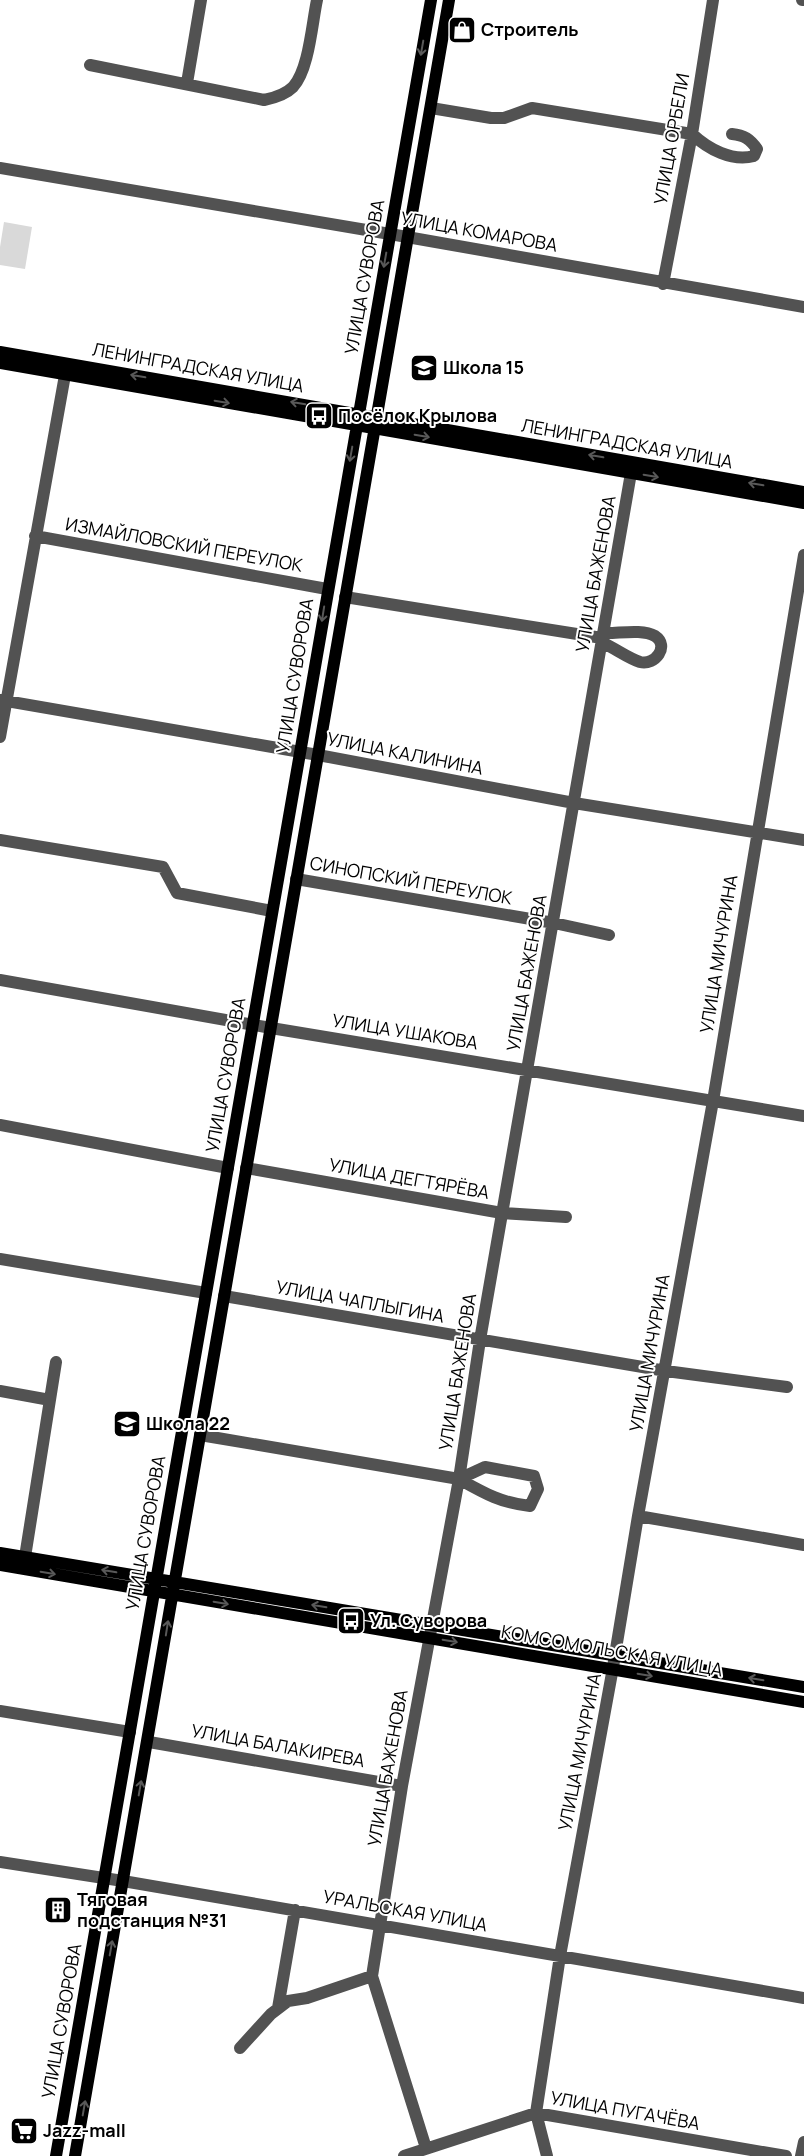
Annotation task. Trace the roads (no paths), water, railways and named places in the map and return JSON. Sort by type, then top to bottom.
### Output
[{"type":"main road","name":"УЛИЦА СУВОРОВА","points":[[56,2156],[301,752],[327,589],[431,0]]},
{"type":"main road","name":"УЛИЦА СУВОРОВА","points":[[76,2156],[449,0]]},
{"type":"main road","name":"ЛЕНИНГРАДСКАЯ УЛИЦА","points":[[0,352],[358,419],[631,473],[804,504]]},
{"type":"main road","name":"ЛЕНИНГРАДСКАЯ УЛИЦА","points":[[0,363],[65,375],[358,419]]},
{"type":"main road","name":"ЛЕНИНГРАДСКАЯ УЛИЦА","points":[[375,423],[804,492]]},
{"type":"main road","name":"КОМСОМОЛЬСКАЯ УЛИЦА","points":[[0,1552],[155,1586]]},
{"type":"main road","name":"КОМСОМОЛЬСКАЯ УЛИЦА","points":[[0,1565],[432,1625],[804,1686]]},
{"type":"main road","name":"КОМСОМОЛЬСКАЯ УЛИЦА","points":[[174,1588],[430,1638],[804,1702]]},
{"type":"street","points":[[187,83],[201,0]]},
{"type":"street","points":[[90,65],[264,100],[277,97],[293,87],[304,66],[317,0]]},
{"type":"street","name":"УЛИЦА ОРБЕЛИ","points":[[663,284],[692,134],[713,0]]},
{"type":"street","points":[[431,108],[498,118],[518,114],[532,108],[692,134],[704,146],[729,155],[744,159],[754,156],[757,149],[751,140],[740,134],[732,134]]},
{"type":"street","name":"УЛИЦА КОМАРОВА","points":[[0,168],[408,237],[804,308]]},
{"type":"street","points":[[0,738],[3,700],[65,375]]},
{"type":"street","name":"УЛИЦА БАЖЕНОВА","points":[[426,2148],[372,1976],[402,1786],[459,1479],[480,1340],[631,473]]},
{"type":"street","name":"ИЗМАЙЛОВСКИЙ ПЕРЕУЛОК","points":[[35,536],[327,589]]},
{"type":"street","name":"УЛИЦА МИЧУРИНА","points":[[547,2156],[536,2113],[560,1956],[616,1656],[638,1516],[666,1371],[804,555]]},
{"type":"street","points":[[345,596],[602,638]]},
{"type":"street","name":"УЛИЦА КАЛИНИНА","points":[[3,700],[318,755],[574,803],[804,840]]},
{"type":"street","points":[[0,840],[163,867],[176,893],[272,911]]},
{"type":"street","name":"СИНОПСКИЙ ПЕРЕУЛОК","points":[[296,879],[554,923],[608,935]]},
{"type":"street","name":"УЛИЦА УШАКОВА","points":[[0,980],[252,1025],[804,1116]]},
{"type":"street","points":[[0,1125],[228,1168]]},
{"type":"street","name":"УЛИЦА ДЕГТЯРЁВА","points":[[246,1168],[502,1212],[566,1217]]},
{"type":"street","points":[[0,1259],[206,1293]]},
{"type":"street","name":"УЛИЦА ЧАПЛЫГИНА","points":[[224,1296],[666,1371],[787,1387]]},
{"type":"street","points":[[25,1557],[56,1362]]},
{"type":"street","points":[[0,1391],[50,1400]]},
{"type":"street","name":"УЛИЦА БАЖЕНОВА","points":[[200,1435],[459,1479]]},
{"type":"street","points":[[485,1467],[534,1476],[538,1489],[530,1506],[510,1504],[486,1494],[459,1479],[485,1467]]},
{"type":"street","points":[[638,1516],[804,1544]]},
{"type":"street","points":[[0,1711],[130,1732]]},
{"type":"street","name":"УЛИЦА БАЛАКИРЕВА","points":[[148,1742],[402,1786]]},
{"type":"street","name":"УРАЛЬСКАЯ УЛИЦА","points":[[0,1862],[295,1910],[804,1998]]},
{"type":"street","points":[[278,2008],[295,1910]]},
{"type":"street","points":[[240,2048],[278,2008],[288,2001],[307,1998],[372,1976]]},
{"type":"street","name":"УЛИЦА ПУГАЧЁВА","points":[[404,2156],[536,2113],[786,2156]]},
{"type":"street","points":[[802,2156],[804,2142]]},
{"type":"tram line","points":[[0,360],[804,500]]},
{"type":"tram line","points":[[0,1561],[804,1699]]},
{"type":"place","name":"Строитель","points":[[462,30]]},
{"type":"place","name":"Школа 15","points":[[424,368]]},
{"type":"place","name":"Посёлок Крылова","points":[[319,416]]},
{"type":"place","name":"Школа 22","points":[[127,1424]]},
{"type":"place","name":"Ул. Суворова","points":[[351,1621]]},
{"type":"place","name":"Тяговая подстанция №31","points":[[58,1910]]},
{"type":"place","name":"Jazz-mall","points":[[24,2131]]}]
